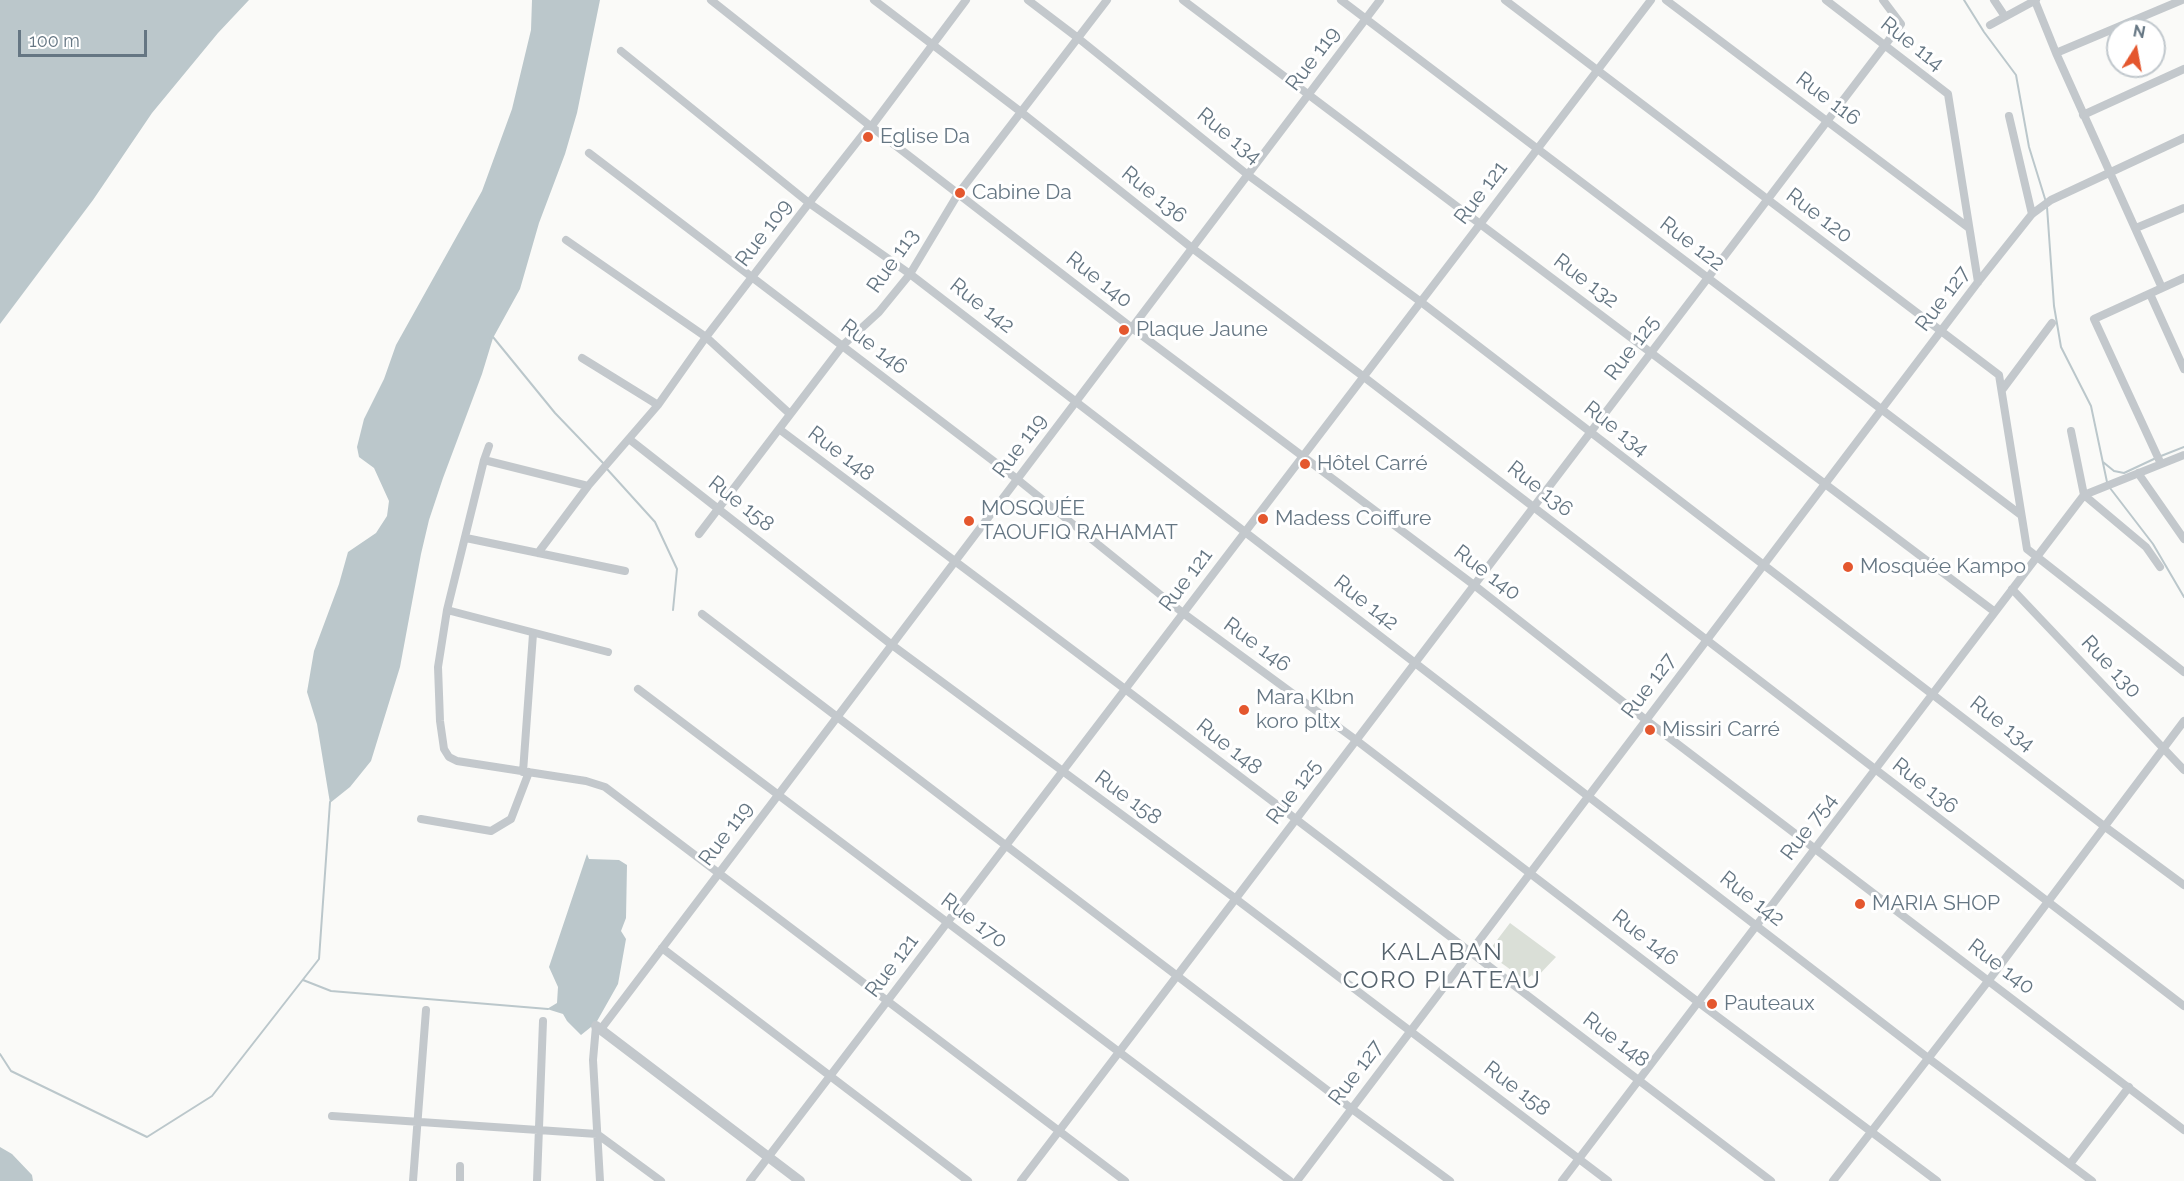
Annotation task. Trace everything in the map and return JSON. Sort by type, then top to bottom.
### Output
[{"type":"street","name":"Rue 140","points":[[711,0],[871,127],[1132,328],[1474,585],[2184,1130]]},
{"type":"street","name":"Rue 136","points":[[874,0],[1021,112],[1192,248],[1364,377],[2184,1006]]},
{"type":"street","name":"Rue 109","points":[[538,553],[588,486],[658,405],[706,337],[871,127],[966,0]]},
{"type":"street","name":"Rue 134","points":[[1028,0],[1248,174],[1421,302],[2184,885]]},
{"type":"street","name":"Rue 113","points":[[699,534],[843,345],[879,312],[910,274],[958,194],[1107,0]]},
{"type":"street","name":"Rue 132","points":[[1183,0],[1995,612]]},
{"type":"street","name":"Rue 122","points":[[1341,0],[2021,515]]},
{"type":"street","name":"Rue 119","points":[[598,1028],[779,795],[1380,0]]},
{"type":"street","name":"Rue 120","points":[[1505,0],[1999,375],[2027,549],[2037,557]]},
{"type":"street","name":"Rue 121","points":[[750,1181],[1651,0]]},
{"type":"street","name":"Rue 116","points":[[1666,0],[1969,228]]},
{"type":"street","name":"Rue 114","points":[[1826,0],[1948,94],[1969,228]]},
{"type":"street","name":"Rue 125","points":[[1021,1181],[1885,46],[1901,24],[1883,0]]},
{"type":"street","points":[[1994,0],[2004,15]]},
{"type":"street","points":[[1990,25],[2004,15],[2036,0],[2083,115],[2162,288]]},
{"type":"street","points":[[2056,53],[2182,0]]},
{"type":"street","name":"Rue 142","points":[[621,51],[809,203],[910,274],[1414,664],[2092,1181]]},
{"type":"street","points":[[2083,115],[2184,69]]},
{"type":"street","points":[[2009,116],[2035,211],[2051,200],[2109,171],[2184,138]]},
{"type":"street","name":"Rue 146","points":[[590,153],[843,345],[1183,613],[1356,740],[1698,1002],[1937,1181]]},
{"type":"street","points":[[2136,228],[2184,208]]},
{"type":"street","name":"Rue 127","points":[[1297,1181],[1978,282],[2035,211]]},
{"type":"street","points":[[1969,228],[1978,282]]},
{"type":"street","points":[[566,240],[706,337],[790,414]]},
{"type":"street","points":[[2161,464],[2094,319],[2184,278]]},
{"type":"street","points":[[2150,294],[2184,369]]},
{"type":"street","points":[[2002,390],[2052,323]]},
{"type":"street","points":[[582,358],[658,405]]},
{"type":"street","name":"Rue 148","points":[[779,429],[1125,689],[1771,1181]]},
{"type":"street","points":[[2071,431],[2084,495],[2146,547],[2160,567]]},
{"type":"street","name":"Rue 158","points":[[629,439],[892,645],[1236,899],[1608,1181]]},
{"type":"street","points":[[489,446],[447,610],[437,682],[444,749],[449,757],[457,761],[586,781],[605,787],[1125,1181]]},
{"type":"street","points":[[2084,495],[2184,455]]},
{"type":"street","points":[[484,460],[588,486]]},
{"type":"street","points":[[2138,473],[2184,539]]},
{"type":"street","name":"Rue 754","points":[[1562,1181],[2084,495]]},
{"type":"street","points":[[466,538],[625,571]]},
{"type":"street","points":[[2037,557],[2184,672]]},
{"type":"street","name":"Rue 130","points":[[2012,589],[2184,770]]},
{"type":"street","points":[[447,610],[608,652]]},
{"type":"street","points":[[702,614],[1352,1109],[1450,1181]]},
{"type":"street","points":[[422,819],[491,831],[503,826],[511,819],[526,772],[533,634]]},
{"type":"street","name":"Rue 170","points":[[638,689],[1290,1181]]},
{"type":"street","points":[[1833,1181],[1989,980],[2184,721]]},
{"type":"street","points":[[662,948],[968,1181]]},
{"type":"street","points":[[413,1181],[426,1010]]},
{"type":"street","points":[[537,1181],[543,1021]]},
{"type":"street","points":[[600,1181],[593,1060],[598,1028],[800,1181]]},
{"type":"street","points":[[2070,1164],[2129,1087]]},
{"type":"street","points":[[332,1116],[597,1134],[662,1181]]},
{"type":"street","points":[[460,1166],[460,1181]]},
{"type":"shaded area","points":[[0,0],[249,0],[218,33],[152,113],[93,200],[0,324]]},
{"type":"shaded area","points":[[532,0],[600,0],[577,113],[565,154],[539,223],[520,289],[493,338],[429,520],[400,667],[371,761],[350,787],[330,803],[317,724],[307,692],[314,651],[339,584],[348,552],[376,533],[387,516],[389,501],[374,468],[359,457],[357,447],[364,419],[384,379],[396,345],[482,191],[512,109],[531,30]]},
{"type":"shaded area","points":[[587,854],[589,859],[619,860],[627,865],[626,918],[621,931],[626,939],[618,984],[596,1023],[581,1035],[563,1014],[547,1009],[557,1003],[558,987],[549,967]]},
{"type":"shaded area","points":[[1510,923],[1556,957],[1535,979],[1532,975],[1525,980],[1493,957],[1491,948]]},
{"type":"shaded area","points":[[0,1147],[12,1154],[32,1175],[33,1181],[0,1181]]},
{"type":"waterway","points":[[1964,0],[2016,75],[2029,147],[2046,202]]},
{"type":"waterway","points":[[2047,207],[2054,306],[2061,347],[2091,406],[2107,482]]},
{"type":"waterway","points":[[490,338],[493,337],[555,413],[604,464]]},
{"type":"waterway","points":[[2161,456],[2184,447]]},
{"type":"waterway","points":[[2103,462],[2114,471],[2124,473],[2156,458]]},
{"type":"waterway","points":[[607,469],[655,522],[677,569],[673,610]]},
{"type":"waterway","points":[[2110,488],[2153,544],[2184,597]]},
{"type":"waterway","points":[[0,1054],[11,1071],[147,1137],[212,1096],[319,959],[330,802]]},
{"type":"waterway","points":[[303,980],[331,991],[548,1009]]},
{"type":"place","name":"Eglise Da","points":[[868,137]]},
{"type":"place","name":"Cabine Da","points":[[960,193]]},
{"type":"place","name":"Plaque Jaune","points":[[1124,330]]},
{"type":"place","name":"Hôtel Carré","points":[[1305,464]]},
{"type":"place","name":"Madess Coiffure","points":[[1263,519]]},
{"type":"place","name":"MOSQUÉE TAOUFIQ RAHAMAT","points":[[969,521]]},
{"type":"place","name":"Mosquée Kampo","points":[[1848,567]]},
{"type":"place","name":"Mara Klbn koro pltx","points":[[1244,710]]},
{"type":"place","name":"Missiri Carré","points":[[1650,730]]},
{"type":"place","name":"MARIA SHOP","points":[[1860,904]]},
{"type":"place","name":"Pauteaux","points":[[1712,1004]]},
{"type":"district","name":"KALABAN CORO PLATEAU","points":[[1442,967]]}]
